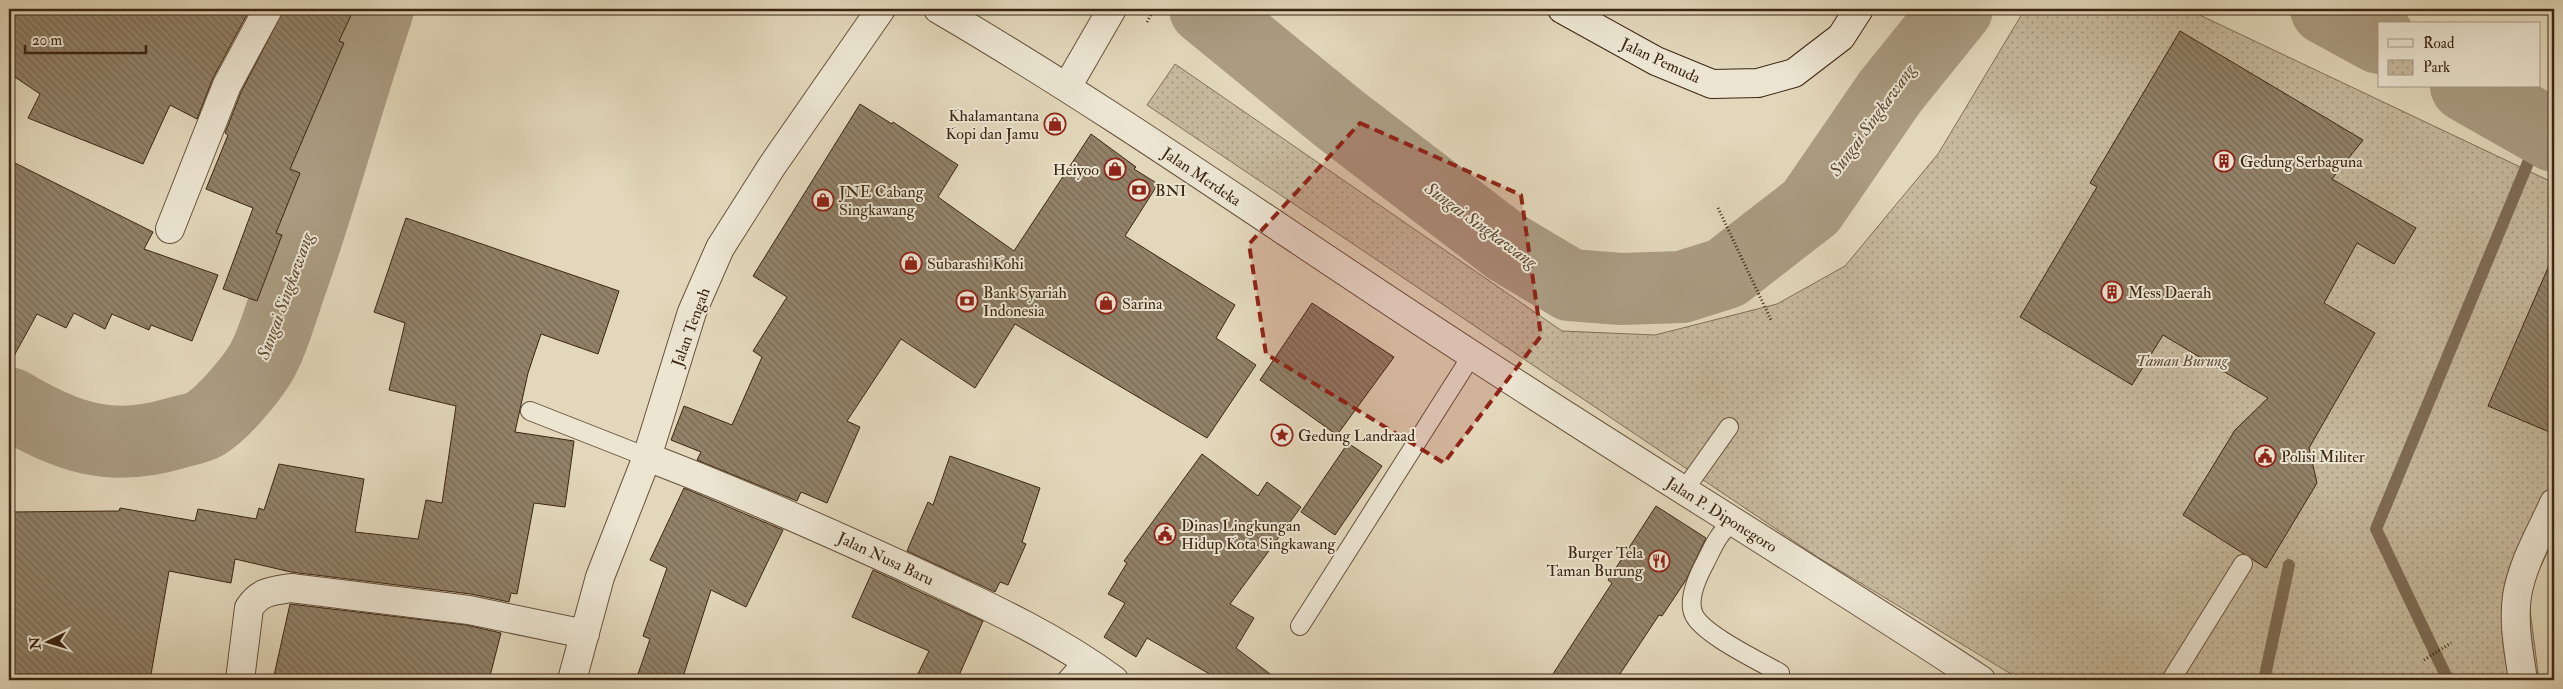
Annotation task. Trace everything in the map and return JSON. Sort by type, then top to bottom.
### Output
[{"type":"street","points":[[170,229],[227,85],[268,9]]},
{"type":"street","name":"Jalan Tengah","points":[[572,680],[600,577],[646,458],[692,312],[720,248],[772,166],[881,9]]},
{"type":"street","name":"Jalan Merdeka","points":[[938,9],[1067,87],[1467,352]]},
{"type":"street","points":[[1067,87],[1112,9]]},
{"type":"street","name":"Jalan Pemuda","points":[[1562,9],[1656,61],[1712,84],[1758,83],[1794,73],[1841,37],[1859,9]]},
{"type":"street","name":"Jalan P. Diponegoro","points":[[1467,352],[1685,489],[1733,522],[1823,576],[1981,680]]},
{"type":"street","name":"Jalan Nusa Baru","points":[[646,458],[725,487],[827,531],[1012,616],[1085,659],[1114,680]]},
{"type":"street","points":[[2523,680],[2516,629],[2517,595],[2528,562],[2554,503]]},
{"type":"street","points":[[240,680],[249,608],[255,598],[266,591],[291,588],[469,610],[585,634]]},
{"type":"lane","points":[[1300,626],[1467,352]]},
{"type":"lane","points":[[530,411],[646,458]]},
{"type":"lane","points":[[1685,489],[1729,427]]},
{"type":"lane","points":[[1733,522],[1723,529],[1702,569],[1693,593],[1694,614],[1707,630],[1780,673]]},
{"type":"lane","points":[[2171,680],[2243,564]]},
{"type":"lane","points":[[1066,680],[1085,659]]},
{"type":"path","points":[[1718,208],[1771,320]]},
{"type":"path","points":[[2424,660],[2451,642]]},
{"type":"highlighted area","points":[[1360,123],[1521,195],[1541,336],[1444,463],[1266,354],[1249,244]]},
{"type":"green space","name":"Taman Burung","points":[[2025,9],[2187,9],[2554,183],[2554,538],[2528,594],[2539,680],[2021,680],[1819,558],[1147,105],[1175,64],[1562,331],[1655,335],[1777,304],[1845,266],[1938,154]]},
{"type":"building","points":[[9,9],[250,9],[213,78],[197,119],[170,105],[143,164],[28,118],[40,94],[9,73]]},
{"type":"building","points":[[284,9],[354,9],[339,41],[344,43],[290,169],[300,173],[276,233],[282,235],[257,301],[223,289],[253,208],[206,189],[228,135],[225,133],[241,92]]},
{"type":"building","points":[[2180,31],[2363,140],[2332,179],[2416,228],[2394,264],[2357,243],[2324,303],[2375,333],[2309,448],[2317,483],[2266,568],[2183,515],[2235,430],[2268,398],[2163,335],[2132,385],[2020,317],[2097,187],[2090,183]]},
{"type":"building","points":[[860,104],[892,124],[893,122],[958,165],[938,197],[1014,251],[1091,134],[1136,167],[1134,169],[1158,184],[1125,236],[1235,305],[1216,338],[1256,365],[1207,438],[1015,324],[975,388],[901,339],[847,421],[860,427],[827,503],[801,492],[797,501],[697,460],[701,452],[671,440],[684,406],[732,425],[762,357],[753,351],[787,297],[753,276]]},
{"type":"building","points":[[9,160],[153,232],[144,249],[218,275],[192,341],[151,325],[149,330],[112,314],[105,329],[74,313],[66,328],[37,314],[9,365]]},
{"type":"building","points":[[406,218],[619,291],[598,354],[541,334],[528,373],[515,432],[574,441],[565,507],[534,503],[517,594],[511,593],[509,602],[471,594],[291,572],[235,559],[231,583],[169,571],[150,680],[9,680],[9,512],[119,511],[120,508],[195,521],[198,509],[256,519],[259,508],[264,510],[279,464],[364,479],[355,532],[418,539],[426,500],[442,503],[456,406],[389,390],[405,323],[374,312]]},
{"type":"building","points":[[2554,254],[2554,434],[2488,406]]},
{"type":"building","points":[[1312,303],[1394,357],[1337,435],[1260,380]]},
{"type":"building","points":[[1348,443],[1382,466],[1335,535],[1301,512]]},
{"type":"building","points":[[1202,454],[1258,496],[1267,482],[1301,507],[1230,604],[1254,618],[1236,648],[1278,680],[1220,680],[1147,638],[1136,657],[1104,637],[1125,603],[1108,594],[1127,563],[1124,561]]},
{"type":"building","points":[[950,456],[1040,488],[1022,542],[1026,544],[1008,585],[1000,582],[995,592],[907,551],[928,502],[933,505]]},
{"type":"building","points":[[684,488],[783,530],[746,607],[711,590],[682,680],[636,680],[650,639],[643,636],[667,568],[650,560]]},
{"type":"building","points":[[1656,506],[1706,538],[1686,580],[1662,616],[1659,615],[1616,680],[1549,680],[1612,583],[1608,580]]},
{"type":"building","points":[[873,570],[983,621],[957,680],[915,680],[929,651],[852,617]]},
{"type":"building","points":[[290,604],[466,625],[501,633],[489,680],[273,680]]},
{"type":"waterway","name":"Sungai Singkawang","points":[[9,403],[69,433],[109,441],[130,442],[152,439],[198,427],[212,419],[227,406],[259,366],[273,336],[315,211],[378,9]]},
{"type":"waterway","name":"Sungai Singkawang","points":[[1205,9],[1342,121],[1508,248],[1570,285],[1621,289],[1682,287],[1726,273],[1811,207],[1890,92],[1957,9]]},
{"type":"waterway","name":"Sungai Singkawang","points":[[2326,9],[2378,37]]},
{"type":"waterway","name":"Sungai Singkawang","points":[[2470,88],[2554,136]]},
{"type":"waterway","points":[[2448,680],[2376,529],[2542,129]]},
{"type":"waterway","points":[[2264,680],[2289,565]]},
{"type":"place","name":"Khalamantana Kopi dan Jamu","points":[[1055,124]]},
{"type":"place","name":"Gedung Serbaguna","points":[[2224,161]]},
{"type":"place","name":"Heiyoo","points":[[1115,169]]},
{"type":"place","name":"BNI","points":[[1139,190]]},
{"type":"place","name":"JNE Cabang Singkawang","points":[[823,200]]},
{"type":"place","name":"Subarashi Kohi","points":[[911,263]]},
{"type":"place","name":"Mess Daerah","points":[[2112,292]]},
{"type":"place","name":"Bank Syariah Indonesia","points":[[967,301]]},
{"type":"place","name":"Sarina","points":[[1106,303]]},
{"type":"place","name":"Gedung Landraad","points":[[1282,435]]},
{"type":"place","name":"Polisi Militer","points":[[2265,456]]},
{"type":"place","name":"Dinas Lingkungan Hidup Kota Singkawang","points":[[1165,534]]},
{"type":"place","name":"Burger Tela Taman Burung","points":[[1659,561]]}]
